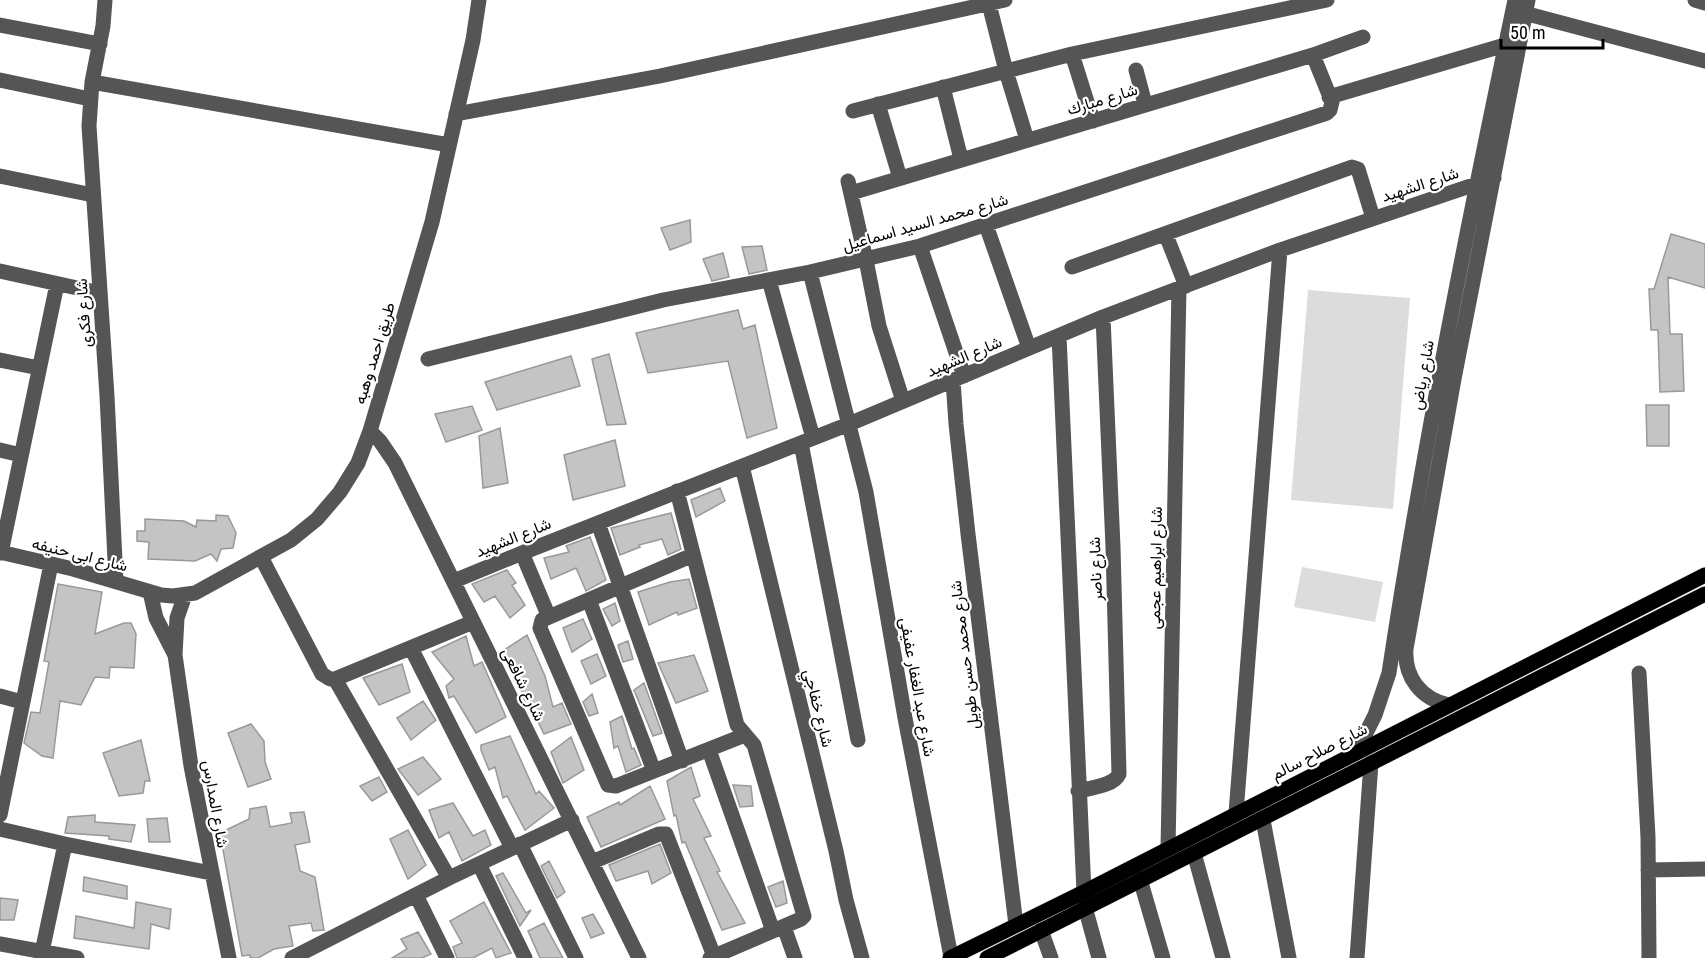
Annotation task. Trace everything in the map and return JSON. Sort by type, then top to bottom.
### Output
[{"type":"main road","name":"شارع صلاح سالم","points":[[989,957],[1041,930],[1084,899],[1168,848],[1705,575]]},
{"type":"main road","name":"شارع صلاح سالم","points":[[950,958],[1016,925],[1140,879],[1263,820],[1705,594]]},
{"type":"street","name":"شارع فكرى","points":[[105,0],[90,99],[89,142],[116,581]]},
{"type":"street","name":"طريق احمد وهبه","points":[[150,592],[173,596],[205,589],[291,540],[317,519],[340,492],[352,473],[370,431],[432,222],[473,40],[479,0]]},
{"type":"street","points":[[456,114],[660,76],[1005,0]]},
{"type":"street","points":[[853,111],[1072,54],[1327,0]]},
{"type":"street","points":[[1695,0],[1705,3]]},
{"type":"street","points":[[989,4],[1027,140]]},
{"type":"street","points":[[1520,6],[1705,61]]},
{"type":"street","name":"شارع رياض","points":[[1356,753],[1375,715],[1386,684],[1411,580],[1447,377],[1476,184],[1505,45],[1520,6]]},
{"type":"street","name":"شارع رياض","points":[[1447,377],[1494,178],[1520,6]]},
{"type":"street","points":[[0,25],[100,44]]},
{"type":"street","name":"شارع مبارك","points":[[866,260],[849,187],[900,178],[1313,55],[1363,37]]},
{"type":"street","points":[[1313,55],[1329,97],[1505,45]]},
{"type":"street","points":[[1072,54],[1092,120]]},
{"type":"street","points":[[1136,70],[1145,104]]},
{"type":"street","points":[[0,80],[90,99]]},
{"type":"street","points":[[92,82],[449,145]]},
{"type":"street","points":[[943,87],[961,159]]},
{"type":"street","name":"شارع محمد السيد اسماعيل","points":[[428,359],[663,300],[810,272],[920,246],[1327,113],[1332,106],[1329,97]]},
{"type":"street","points":[[879,104],[900,178]]},
{"type":"street","points":[[1072,267],[1352,167],[1358,169],[1373,218]]},
{"type":"street","points":[[0,176],[93,195]]},
{"type":"street","name":"شارع الشهيد","points":[[454,581],[849,424],[1103,317],[1280,250],[1494,178]]},
{"type":"street","points":[[986,225],[1029,348]]},
{"type":"street","points":[[1166,234],[1182,287]]},
{"type":"street","name":"شارع محمد حسن طويل","points":[[920,246],[959,378],[968,534],[1016,925]]},
{"type":"street","points":[[1236,813],[1280,250]]},
{"type":"street","points":[[866,260],[883,342],[903,401]]},
{"type":"street","points":[[0,272],[100,293]]},
{"type":"street","name":"شارع عبد الغفار عفيفى","points":[[810,272],[866,492],[950,958]]},
{"type":"street","points":[[769,280],[807,440],[858,740]]},
{"type":"street","points":[[0,553],[57,284]]},
{"type":"street","name":"شارع ابراهيم عجمى","points":[[1168,848],[1182,287]]},
{"type":"street","name":"شارع ناصر","points":[[1078,791],[1113,782],[1119,774],[1113,547],[1103,317]]},
{"type":"street","points":[[1059,336],[1084,899],[1099,958]]},
{"type":"street","points":[[0,360],[39,368]]},
{"type":"street","name":"شارع شافعى","points":[[370,431],[395,463],[639,958]]},
{"type":"street","points":[[0,450],[21,455]]},
{"type":"street","name":"شارع خفاجي","points":[[742,466],[846,900],[862,958]]},
{"type":"street","points":[[592,862],[659,834],[666,834],[712,957],[802,918],[803,913],[754,746],[737,725],[677,491]]},
{"type":"street","points":[[598,523],[682,761]]},
{"type":"street","name":"شارع ابى حنيفه","points":[[0,553],[51,564],[150,592]]},
{"type":"street","points":[[522,553],[549,617]]},
{"type":"street","points":[[693,555],[542,620],[540,628],[606,782],[611,787],[745,735]]},
{"type":"street","points":[[261,557],[322,674],[326,677],[334,679],[473,622]]},
{"type":"street","points":[[0,815],[51,564]]},
{"type":"street","name":"شارع رياض","points":[[1411,580],[1407,665],[1412,679],[1421,692],[1449,705]]},
{"type":"street","name":"شارع المدارس","points":[[150,592],[156,618],[175,655]]},
{"type":"street","name":"شارع المدارس","points":[[185,595],[176,624],[175,655],[191,766],[229,958]]},
{"type":"street","points":[[589,600],[654,771]]},
{"type":"street","points":[[411,648],[576,958]]},
{"type":"street","points":[[1639,673],[1648,870],[1649,958]]},
{"type":"street","points":[[334,679],[449,879]]},
{"type":"street","points":[[0,696],[22,702]]},
{"type":"street","points":[[710,750],[778,929],[795,958]]},
{"type":"street","points":[[1357,958],[1371,763]]},
{"type":"street","points":[[292,958],[572,820]]},
{"type":"street","points":[[1263,820],[1289,958]]},
{"type":"street","points":[[0,829],[211,873]]},
{"type":"street","points":[[42,952],[65,844]]},
{"type":"street","points":[[1194,853],[1223,958]]},
{"type":"street","points":[[479,864],[525,958]]},
{"type":"street","points":[[1648,870],[1705,869]]},
{"type":"street","points":[[1140,879],[1163,958]]},
{"type":"street","points":[[416,895],[447,958]]},
{"type":"street","points":[[1041,930],[1051,958]]},
{"type":"street","points":[[0,944],[77,958]]},
{"type":"shaded area","points":[[1308,290],[1410,298],[1393,509],[1291,500]]},
{"type":"shaded area","points":[[1302,567],[1383,582],[1375,622],[1294,607]]},
{"type":"building","points":[[690,220],[691,242],[670,250],[661,228]]},
{"type":"building","points":[[1671,234],[1705,244],[1705,288],[1668,277],[1670,334],[1682,334],[1684,391],[1660,392],[1658,330],[1651,330],[1649,289],[1654,289]]},
{"type":"building","points":[[762,246],[767,270],[749,274],[742,247]]},
{"type":"building","points":[[723,253],[729,277],[712,281],[703,259]]},
{"type":"building","points":[[738,310],[743,329],[755,325],[777,428],[747,438],[728,361],[648,373],[636,333]]},
{"type":"building","points":[[609,354],[626,424],[607,425],[592,359]]},
{"type":"building","points":[[571,356],[580,386],[497,410],[485,382]]},
{"type":"building","points":[[1646,405],[1669,405],[1669,446],[1647,446]]},
{"type":"building","points":[[472,406],[482,430],[446,442],[435,414]]},
{"type":"building","points":[[500,428],[508,483],[483,488],[479,436]]},
{"type":"building","points":[[615,440],[625,486],[573,500],[564,455]]},
{"type":"building","points":[[720,488],[725,501],[696,517],[691,500]]},
{"type":"building","points":[[671,513],[681,549],[668,555],[662,539],[639,545],[640,547],[620,555],[611,528]]},
{"type":"building","points":[[216,515],[228,516],[236,533],[233,548],[221,549],[217,561],[211,554],[195,561],[148,559],[149,542],[137,541],[137,531],[145,531],[145,519],[184,521],[196,527],[197,520],[216,521]]},
{"type":"building","points":[[590,537],[606,580],[586,591],[576,568],[551,579],[544,558],[569,552],[566,546]]},
{"type":"building","points":[[507,570],[516,583],[512,585],[525,605],[510,618],[495,596],[484,602],[472,584]]},
{"type":"building","points":[[689,579],[697,608],[678,615],[677,612],[649,625],[638,592]]},
{"type":"building","points":[[58,584],[102,592],[95,634],[124,623],[131,623],[136,634],[134,668],[110,667],[109,678],[95,677],[81,705],[60,701],[53,758],[42,756],[24,743],[31,712],[40,713],[49,662],[44,661]]},
{"type":"building","points":[[615,603],[620,621],[612,626],[603,609]]},
{"type":"building","points":[[583,619],[592,639],[572,652],[563,628]]},
{"type":"building","points":[[527,635],[545,676],[553,707],[562,703],[571,724],[544,734],[528,701],[525,702],[513,665],[509,667],[504,650]]},
{"type":"building","points":[[466,636],[474,666],[482,662],[506,717],[476,733],[454,696],[449,698],[446,686],[454,679],[432,652]]},
{"type":"building","points":[[628,641],[633,659],[623,662],[618,645]]},
{"type":"building","points":[[597,654],[606,676],[591,684],[581,661]]},
{"type":"building","points":[[694,655],[708,691],[676,703],[658,663]]},
{"type":"building","points":[[402,664],[410,692],[379,705],[363,678]]},
{"type":"building","points":[[644,683],[662,733],[653,736],[634,690]]},
{"type":"building","points":[[592,694],[598,713],[589,716],[583,702]]},
{"type":"building","points":[[423,701],[436,720],[411,740],[397,718]]},
{"type":"building","points":[[622,716],[632,749],[634,748],[641,765],[626,772],[618,746],[614,748],[610,722]]},
{"type":"building","points":[[251,724],[264,741],[265,762],[271,779],[248,787],[228,733]]},
{"type":"building","points":[[510,736],[536,794],[539,791],[554,808],[525,830],[507,796],[503,798],[495,767],[489,770],[481,750],[481,745]]},
{"type":"building","points":[[571,737],[584,770],[563,783],[551,752]]},
{"type":"building","points":[[141,740],[150,781],[145,781],[143,793],[119,796],[103,753]]},
{"type":"building","points":[[423,757],[441,779],[418,795],[398,769]]},
{"type":"building","points":[[691,767],[700,796],[693,799],[711,836],[704,838],[720,871],[717,872],[745,923],[722,930],[685,842],[682,843],[667,781]]},
{"type":"building","points":[[379,777],[387,792],[372,801],[360,786]]},
{"type":"building","points":[[733,785],[751,786],[753,806],[740,807]]},
{"type":"building","points":[[650,786],[665,819],[601,847],[587,817],[619,802],[620,805]]},
{"type":"building","points":[[453,803],[473,836],[485,830],[491,845],[462,861],[449,832],[439,838],[429,810]]},
{"type":"building","points":[[266,806],[270,827],[292,823],[290,813],[304,812],[310,842],[295,845],[300,871],[315,877],[324,930],[313,931],[311,923],[289,926],[293,946],[274,949],[258,958],[250,958],[250,955],[242,956],[220,833],[249,819],[250,809]]},
{"type":"building","points":[[95,815],[95,822],[135,825],[131,842],[109,839],[109,836],[65,833],[68,817]]},
{"type":"building","points":[[167,818],[170,842],[149,842],[147,819]]},
{"type":"building","points":[[408,830],[426,865],[408,879],[390,839]]},
{"type":"building","points":[[660,844],[671,873],[652,884],[648,871],[616,881],[609,865]]},
{"type":"building","points":[[549,861],[565,892],[557,898],[541,866]]},
{"type":"building","points":[[503,873],[526,913],[531,910],[520,926],[496,876]]},
{"type":"building","points":[[84,877],[127,886],[127,899],[83,891]]},
{"type":"building","points":[[783,881],[787,903],[776,907],[768,887]]},
{"type":"building","points":[[0,898],[18,900],[14,920],[0,920]]},
{"type":"building","points":[[136,902],[171,909],[169,929],[151,924],[149,949],[74,938],[76,916],[134,928]]},
{"type":"building","points":[[484,902],[511,953],[496,958],[492,948],[473,958],[457,958],[453,947],[462,943],[450,921]]},
{"type":"building","points":[[593,914],[604,933],[591,938],[582,918]]},
{"type":"building","points":[[544,923],[563,958],[540,958],[528,931]]},
{"type":"building","points":[[418,932],[431,954],[422,958],[392,958],[407,949],[401,939]]}]
